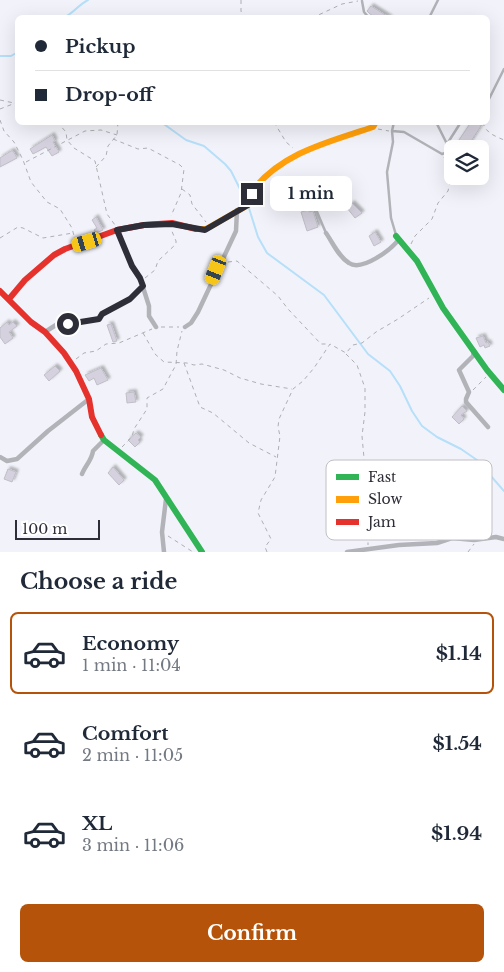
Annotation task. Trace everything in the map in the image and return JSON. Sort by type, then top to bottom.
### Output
[{"type":"street","points":[[9,299],[26,280],[54,255],[65,249],[117,230],[144,225],[178,224],[205,230],[251,202],[254,197],[253,190],[258,181],[298,153],[375,125]]},
{"type":"street","points":[[185,327],[198,312],[236,230],[237,210]]},
{"type":"street","points":[[117,230],[132,266],[142,284],[149,306],[149,316],[156,327]]},
{"type":"street","points":[[326,233],[335,250],[348,263],[354,265],[365,263],[375,258],[395,245],[398,238]]},
{"type":"street","points":[[398,238],[417,261],[434,294],[489,372],[504,390]]},
{"type":"street","points":[[45,332],[59,323],[68,324],[99,319],[102,314],[130,299],[142,284]]},
{"type":"street","points":[[0,291],[45,332],[71,362],[89,399],[92,417],[104,440],[155,480],[202,552]]},
{"type":"street","points":[[474,351],[473,356],[459,370],[469,394],[466,402],[488,427]]},
{"type":"street","points":[[0,457],[7,461],[17,459],[48,430],[89,399]]},
{"type":"street","points":[[82,474],[86,464],[92,458],[93,451],[104,440]]},
{"type":"street","points":[[164,552],[162,532],[166,499]]},
{"type":"street","points":[[346,552],[437,543],[446,540]]},
{"type":"lane","points":[[430,15],[438,0]]},
{"type":"lane","points":[[362,1],[366,15]]},
{"type":"lane","points":[[490,98],[504,69]]},
{"type":"lane","points":[[393,125],[393,142],[387,172],[390,218],[398,238]]},
{"type":"lane","points":[[438,125],[445,140]]},
{"type":"lane","points":[[450,140],[459,125]]},
{"type":"lane","points":[[392,131],[404,132],[442,154]]},
{"type":"lane","points":[[314,205],[326,233]]},
{"type":"path","points":[[241,0],[242,15]]},
{"type":"path","points":[[318,15],[342,4],[362,1]]},
{"type":"path","points":[[0,100],[15,103]]},
{"type":"path","points":[[0,109],[15,103]]},
{"type":"path","points":[[0,120],[4,131],[14,142],[31,182],[46,202],[60,209],[74,232],[76,245]]},
{"type":"path","points":[[60,125],[66,132],[67,140],[74,148],[93,159],[107,214],[117,230]]},
{"type":"path","points":[[96,168],[106,156],[108,147],[117,135],[118,125]]},
{"type":"path","points":[[276,125],[289,146],[298,153]]},
{"type":"path","points":[[375,125],[381,130],[392,131]]},
{"type":"path","points":[[484,125],[491,134],[504,140]]},
{"type":"path","points":[[24,163],[82,132],[97,130],[117,135]]},
{"type":"path","points":[[113,139],[138,149],[148,148],[180,165],[185,172],[179,201],[168,224],[176,239],[176,244],[158,262],[155,270],[142,284]]},
{"type":"path","points":[[442,154],[444,158]]},
{"type":"path","points":[[408,252],[415,236],[432,219],[438,203],[448,191],[449,185]]},
{"type":"path","points":[[182,189],[190,194],[192,204],[210,226]]},
{"type":"path","points":[[0,238],[18,227],[43,238],[74,232]]},
{"type":"path","points":[[220,263],[238,262],[278,296],[288,310],[321,344],[330,344],[346,353],[357,365],[364,388],[365,412],[362,436],[364,460]]},
{"type":"path","points":[[346,353],[353,346],[362,343],[376,332],[422,304],[434,294]]},
{"type":"path","points":[[71,362],[84,353],[94,352],[106,344],[119,343],[156,327],[183,328],[176,363],[162,389],[146,400],[147,408],[134,429],[132,437],[117,450]]},
{"type":"path","points":[[143,333],[160,359],[167,363],[207,365],[224,370],[240,378],[285,389],[293,389]]},
{"type":"path","points":[[267,552],[265,547],[271,539],[259,516],[258,508],[266,489],[275,477],[280,436],[278,419],[293,389],[314,368],[330,344]]},
{"type":"path","points":[[184,363],[200,407],[213,413],[249,443],[278,458]]},
{"type":"path","points":[[469,394],[489,372]]},
{"type":"path","points":[[162,532],[193,552]]},
{"type":"path","points":[[368,540],[370,549]]},
{"type":"path","points":[[468,552],[476,540]]},
{"type":"building","points":[[371,6],[385,15],[372,15],[367,11]]},
{"type":"building","points":[[469,125],[481,126],[472,140],[459,140]]},
{"type":"building","points":[[52,135],[55,141],[53,142],[59,152],[52,156],[46,147],[33,154],[30,149]]},
{"type":"building","points":[[13,151],[17,158],[0,167],[0,158]]},
{"type":"building","points":[[302,190],[302,193],[306,194],[309,200],[303,204],[296,194]]},
{"type":"building","points":[[352,203],[362,213],[355,218],[347,208]]},
{"type":"building","points":[[309,210],[309,212],[313,211],[318,227],[307,231],[301,212]]},
{"type":"building","points":[[96,217],[103,230],[96,233],[94,230],[97,228],[92,220]]},
{"type":"building","points":[[375,232],[381,242],[374,246],[369,236]]},
{"type":"building","points":[[7,322],[9,325],[13,322],[17,326],[9,332],[13,338],[5,344],[0,337],[0,328]]},
{"type":"building","points":[[111,324],[117,341],[113,342],[107,325]]},
{"type":"building","points":[[483,336],[486,343],[488,342],[490,346],[485,348],[484,345],[480,347],[476,338]]},
{"type":"building","points":[[55,366],[60,371],[49,381],[44,375]]},
{"type":"building","points":[[101,368],[108,380],[97,385],[94,378],[89,381],[85,375]]},
{"type":"building","points":[[134,392],[136,402],[127,403],[126,393]]},
{"type":"building","points":[[462,406],[467,411],[461,415],[464,419],[459,424],[452,417]]},
{"type":"building","points":[[136,433],[141,437],[138,440],[140,442],[135,447],[128,440]]},
{"type":"building","points":[[113,467],[124,480],[119,485],[108,473]]},
{"type":"building","points":[[8,469],[16,472],[12,482],[4,479]]},
{"type":"waterway","points":[[68,15],[88,0]]},
{"type":"waterway","points":[[0,56],[11,56],[15,54]]},
{"type":"waterway","points":[[165,125],[186,140],[204,146],[225,164],[231,171],[248,205],[258,237],[267,253],[324,295],[368,354],[390,371],[422,426],[477,460]]},
{"type":"waterway","points":[[492,477],[504,491]]},
{"type":"traffic: fast","points":[[396,236],[417,261],[443,308],[487,370],[504,390]]},
{"type":"traffic: fast","points":[[101,435],[104,440],[155,480],[202,552]]},
{"type":"traffic: slow","points":[[196,229],[206,229],[250,204],[254,197],[253,190],[278,166],[293,157],[374,125]]},
{"type":"traffic: jam","points":[[9,299],[25,280],[54,255],[65,249],[117,230],[144,225],[172,223],[196,229]]},
{"type":"traffic: jam","points":[[0,291],[31,322],[45,332],[64,353],[76,371],[89,399],[92,417],[101,435]]},
{"type":"route","points":[[68,324],[101,318],[102,314],[130,299],[143,286],[132,266],[117,230],[144,225],[172,224],[205,230],[248,205],[254,197],[252,194]]}]
